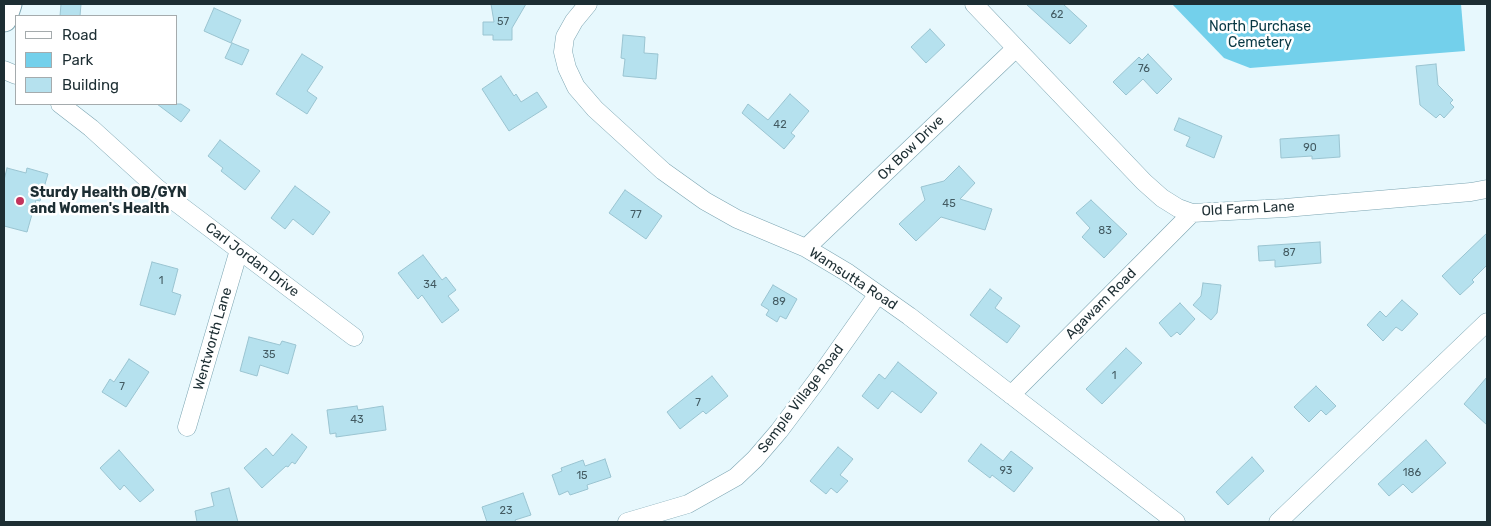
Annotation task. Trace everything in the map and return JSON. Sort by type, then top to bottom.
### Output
[{"type":"main road","points":[[4,19],[9,4]]},
{"type":"street","name":"Wamsutta Road","points":[[588,4],[574,21],[565,38],[563,52],[567,68],[576,88],[595,109],[663,171],[705,201],[806,248],[848,273],[1176,522]]},
{"type":"street","name":"Old Farm Lane","points":[[974,4],[1144,182],[1162,198],[1178,208],[1192,213],[1314,205],[1471,192],[1487,189]]},
{"type":"street","name":"Ox Bow Drive","points":[[806,248],[1016,48]]},
{"type":"street","name":"Carl Jordan Drive","points":[[61,105],[91,128],[157,188],[354,337]]},
{"type":"street","name":"Agawam Road","points":[[1011,395],[1192,213]]},
{"type":"street","name":"Wentworth Lane","points":[[187,427],[239,250]]},
{"type":"street","name":"Semple Village Road","points":[[627,522],[688,504],[736,477],[780,431],[878,294]]},
{"type":"street","points":[[1278,522],[1487,322]]},
{"type":"green space","name":"North Purchase Cemetery","points":[[1172,4],[1461,4],[1465,51],[1250,68],[1224,58]]},
{"type":"building","points":[[61,4],[81,4],[80,15],[60,15]]},
{"type":"building","points":[[491,4],[526,4],[512,28],[512,40],[493,40],[493,35],[483,35],[483,22],[494,22]]},
{"type":"building","points":[[1026,4],[1063,4],[1087,26],[1070,44]]},
{"type":"building","points":[[214,8],[241,20],[231,43],[204,31]]},
{"type":"building","points":[[930,29],[945,45],[926,63],[911,47]]},
{"type":"building","points":[[623,35],[645,37],[644,53],[658,54],[656,79],[623,76],[625,59],[621,58]]},
{"type":"building","points":[[232,43],[249,50],[242,65],[225,58]]},
{"type":"building","points":[[302,54],[323,67],[307,91],[317,98],[307,114],[276,94]]},
{"type":"building","points":[[1148,54],[1172,79],[1157,94],[1143,79],[1126,95],[1113,82],[1139,57],[1142,60]]},
{"type":"building","points":[[1436,64],[1438,85],[1453,100],[1450,103],[1454,107],[1444,118],[1440,114],[1436,118],[1420,105],[1416,66]]},
{"type":"building","points":[[501,76],[514,96],[516,94],[521,102],[537,92],[547,107],[509,131],[482,89]]},
{"type":"building","points":[[790,94],[809,111],[791,133],[795,136],[784,149],[742,113],[748,104],[768,120]]},
{"type":"building","points":[[181,104],[190,110],[181,122],[158,105]]},
{"type":"building","points":[[1179,118],[1222,136],[1214,158],[1186,146],[1190,137],[1174,130]]},
{"type":"building","points":[[1339,135],[1340,157],[1312,159],[1312,156],[1281,158],[1280,139]]},
{"type":"building","points":[[220,140],[260,171],[245,190],[221,171],[223,168],[208,156]]},
{"type":"building","points":[[959,166],[975,183],[960,199],[992,209],[985,230],[941,217],[916,241],[899,224],[925,200],[921,187],[944,181]]},
{"type":"building","name":"Sturdy Health OB/GYN and Women's Health","points":[[7,168],[26,173],[27,168],[48,174],[40,201],[36,200],[27,232],[4,226],[4,180]]},
{"type":"building","points":[[295,186],[330,212],[313,235],[293,219],[285,229],[271,218]]},
{"type":"building","points":[[625,190],[662,216],[646,239],[609,213]]},
{"type":"building","points":[[1091,200],[1127,234],[1104,258],[1082,237],[1090,228],[1076,213]]},
{"type":"building","points":[[1487,233],[1487,265],[1472,280],[1474,282],[1460,295],[1442,276]]},
{"type":"building","points":[[1320,242],[1321,263],[1275,267],[1275,260],[1259,261],[1258,246]]},
{"type":"building","points":[[423,255],[442,280],[446,277],[456,290],[448,296],[459,310],[442,323],[422,295],[418,299],[398,273]]},
{"type":"building","points":[[152,262],[178,269],[172,292],[181,295],[175,315],[140,305]]},
{"type":"building","points":[[1203,283],[1221,285],[1217,313],[1211,320],[1193,305],[1201,296]]},
{"type":"building","points":[[773,285],[797,299],[786,319],[780,316],[777,322],[766,315],[769,310],[761,305]]},
{"type":"building","points":[[990,289],[1002,298],[995,308],[1020,326],[1007,343],[970,315]]},
{"type":"building","points":[[1402,300],[1418,314],[1402,331],[1396,327],[1383,341],[1367,325],[1380,311],[1386,317]]},
{"type":"building","points":[[1180,303],[1195,319],[1180,335],[1177,332],[1171,337],[1159,323]]},
{"type":"building","points":[[249,337],[280,345],[282,341],[296,345],[288,374],[260,365],[257,376],[240,371]]},
{"type":"building","points":[[1126,348],[1142,363],[1102,404],[1086,389]]},
{"type":"building","points":[[129,359],[149,372],[126,407],[102,392],[110,379],[114,382]]},
{"type":"building","points":[[898,362],[937,393],[921,413],[892,391],[878,409],[862,396],[879,374],[885,379]]},
{"type":"building","points":[[712,376],[728,396],[706,414],[703,411],[680,429],[667,412]]},
{"type":"building","points":[[1487,377],[1487,425],[1464,404]]},
{"type":"building","points":[[1316,386],[1336,406],[1326,415],[1321,410],[1309,422],[1294,407]]},
{"type":"building","points":[[357,406],[358,410],[383,406],[386,430],[336,437],[336,433],[330,434],[327,410]]},
{"type":"building","points":[[292,434],[307,447],[295,464],[292,462],[288,467],[286,466],[262,488],[244,468],[266,448],[273,456]]},
{"type":"building","points":[[1426,440],[1446,463],[1412,493],[1403,484],[1389,496],[1378,484]]},
{"type":"building","points":[[981,444],[1003,461],[1011,451],[1033,468],[1014,492],[992,475],[990,478],[968,461]]},
{"type":"building","points":[[838,447],[853,459],[840,475],[848,481],[837,493],[831,488],[826,494],[810,481]]},
{"type":"building","points":[[119,450],[154,490],[140,502],[124,485],[120,490],[100,468]]},
{"type":"building","points":[[1252,457],[1264,471],[1228,505],[1216,492]]},
{"type":"building","points":[[605,459],[611,477],[587,485],[588,489],[570,495],[568,491],[559,495],[552,475],[562,471],[561,468],[583,460],[585,466]]},
{"type":"building","points":[[229,488],[238,522],[197,522],[195,511],[214,506],[211,493]]},
{"type":"building","points":[[523,493],[531,515],[515,520],[516,522],[487,522],[482,507]]},
{"type":"place","name":"Sturdy Health OB/GYN and Women's Health","points":[[20,201]]}]
